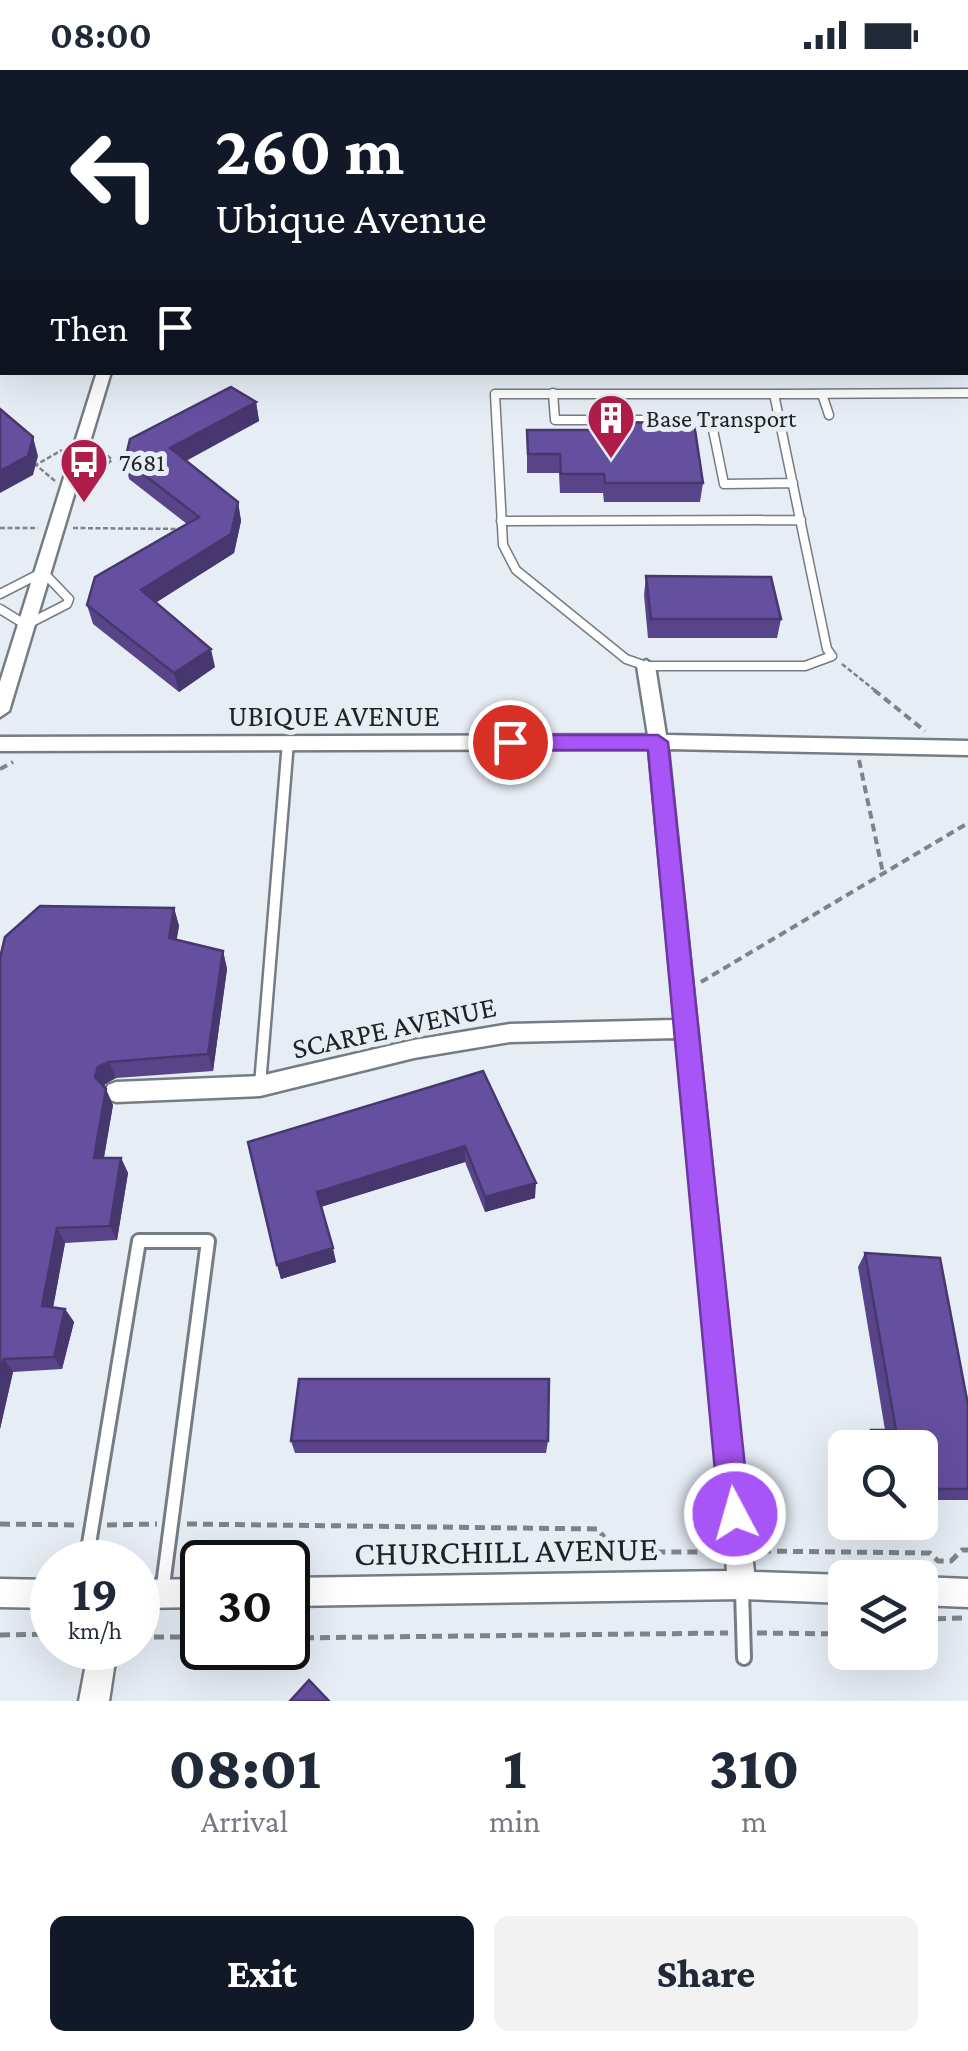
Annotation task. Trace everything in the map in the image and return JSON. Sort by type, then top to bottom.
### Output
[{"type":"street","points":[[0,711],[103,375]]},
{"type":"street","points":[[646,666],[658,742],[742,1585]]},
{"type":"street","name":"UBIQUE AVENUE","points":[[0,744],[658,742],[968,748]]},
{"type":"street","name":"SCARPE AVENUE","points":[[116,1092],[260,1086],[414,1048],[510,1033],[686,1029]]},
{"type":"street","name":"CHURCHILL AVENUE","points":[[310,1592],[742,1585],[828,1588]]},
{"type":"street","points":[[938,1591],[968,1592]]},
{"type":"street","points":[[0,1594],[30,1594]]},
{"type":"street","points":[[94,1701],[100,1670]]},
{"type":"lane","points":[[554,393],[555,420],[711,420],[724,484],[793,483]]},
{"type":"lane","points":[[774,394],[827,649],[832,656],[806,666],[646,666],[626,659],[516,570],[503,544],[495,394],[968,393]]},
{"type":"lane","points":[[822,394],[829,415]]},
{"type":"lane","points":[[501,521],[801,520]]},
{"type":"lane","points":[[0,594],[42,572],[69,599],[67,604],[26,625],[0,609]]},
{"type":"lane","points":[[260,1086],[288,742]]},
{"type":"lane","points":[[90,1540],[139,1241],[208,1242],[172,1524],[160,1562]]},
{"type":"lane","points":[[742,1585],[744,1658]]},
{"type":"path","points":[[0,528],[42,528]]},
{"type":"path","points":[[68,528],[194,529]]},
{"type":"path","points":[[832,656],[929,734],[910,734]]},
{"type":"path","points":[[858,757],[882,873]]},
{"type":"path","points":[[0,769],[13,762]]},
{"type":"path","points":[[682,991],[968,823]]},
{"type":"path","points":[[0,1524],[598,1529],[616,1552],[930,1553],[938,1560],[951,1560],[962,1550],[968,1550]]},
{"type":"path","points":[[0,1635],[30,1634]]},
{"type":"path","points":[[310,1638],[828,1634]]},
{"type":"building","points":[[231,387],[256,402],[170,448],[238,502],[231,534],[141,590],[211,649],[174,673],[87,605],[95,577],[199,517],[125,460],[130,439]]},
{"type":"building","points":[[0,409],[33,437],[28,456],[0,471]]},
{"type":"building","points":[[602,422],[694,423],[703,483],[605,483],[604,474],[561,474],[560,454],[528,454],[527,430],[602,430]]},
{"type":"building","points":[[646,576],[771,577],[781,619],[651,619]]},
{"type":"building","points":[[40,906],[174,908],[169,938],[223,951],[208,1054],[109,1062],[98,1067],[95,1077],[106,1089],[94,1158],[121,1158],[110,1226],[57,1228],[42,1306],[65,1309],[54,1357],[4,1359],[0,1374],[0,958],[5,937]]},
{"type":"building","points":[[483,1071],[536,1183],[485,1197],[465,1146],[317,1192],[333,1248],[277,1265],[248,1142]]},
{"type":"building","points":[[865,1253],[940,1258],[968,1405],[968,1489],[938,1489],[938,1430],[896,1430]]},
{"type":"building","points":[[299,1379],[549,1379],[548,1441],[291,1441]]},
{"type":"building","points":[[309,1680],[329,1701],[290,1701]]},
{"type":"place","name":"Base Transport","points":[[611,460]]},
{"type":"place","name":"7681","points":[[84,504]]},
{"type":"route","points":[[510,742],[658,742],[735,1514]]}]
